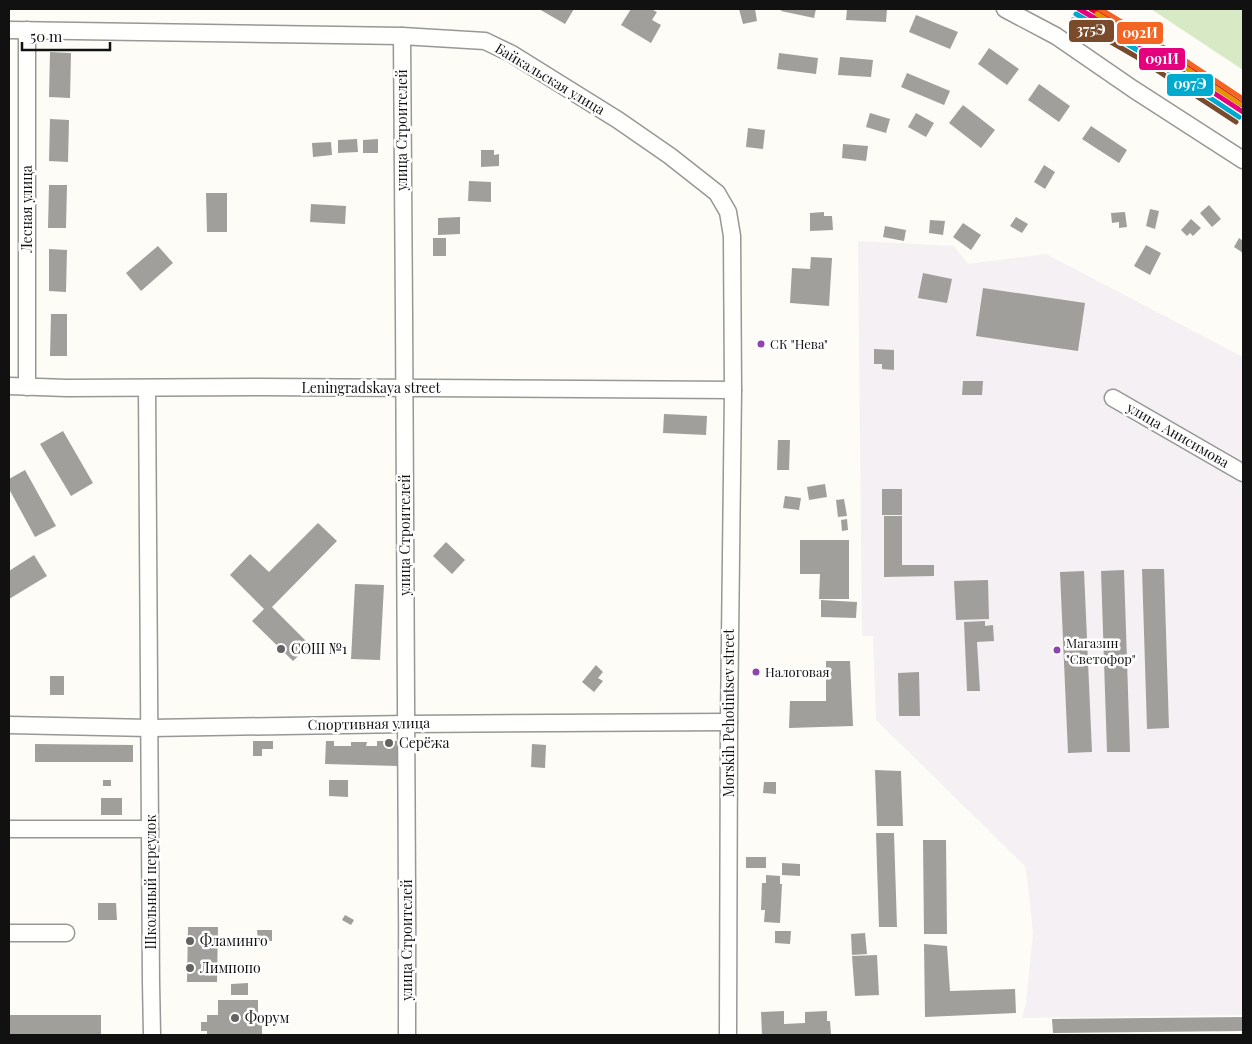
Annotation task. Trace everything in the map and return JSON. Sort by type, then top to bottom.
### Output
[{"type":"street","points":[[1005,9],[1056,36],[1133,89],[1243,160]]},
{"type":"street","name":"Байкальская улица","points":[[9,30],[402,36],[486,41],[512,54],[625,125],[670,156],[717,193],[728,212],[732,236],[733,390]]},
{"type":"street","name":"Лесная улица","points":[[27,30],[27,387]]},
{"type":"street","name":"улица Строителей","points":[[402,36],[407,1035]]},
{"type":"street","name":"Leningradskaya street","points":[[9,386],[733,390]]},
{"type":"street","name":"Школьный переулок","points":[[147,388],[152,1035]]},
{"type":"street","name":"Morskih Pehotintsev street","points":[[728,1035],[728,722],[733,390]]},
{"type":"street","name":"улица Анисимова","points":[[1113,398],[1243,473]]},
{"type":"street","name":"Спортивная улица","points":[[9,726],[150,728],[728,722]]},
{"type":"street","points":[[9,829],[150,829]]},
{"type":"street","points":[[9,933],[66,933]]},
{"type":"shaded area","points":[[858,241],[954,246],[968,264],[1046,254],[1243,357],[1243,1015],[1022,1018],[1026,1004],[1033,933],[1025,866],[876,720],[873,636],[862,636]]},
{"type":"green space","points":[[1151,9],[1243,9],[1243,70]]},
{"type":"building","points":[[539,9],[574,9],[565,24]]},
{"type":"building","points":[[631,9],[651,9],[657,12],[652,20],[661,25],[651,43],[621,25]]},
{"type":"building","points":[[739,9],[755,9],[757,21],[743,24]]},
{"type":"building","points":[[782,9],[816,9],[814,18],[781,11]]},
{"type":"building","points":[[847,9],[887,9],[886,22],[846,20]]},
{"type":"building","points":[[916,15],[958,32],[950,49],[909,32]]},
{"type":"building","points":[[989,48],[1019,69],[1007,85],[978,64]]},
{"type":"building","points":[[50,52],[71,53],[70,98],[49,97]]},
{"type":"building","points":[[779,53],[818,58],[816,74],[777,69]]},
{"type":"building","points":[[840,57],[873,60],[871,77],[838,75]]},
{"type":"building","points":[[907,73],[950,91],[944,105],[901,87]]},
{"type":"building","points":[[1039,84],[1070,106],[1059,122],[1028,100]]},
{"type":"building","points":[[963,105],[995,130],[981,148],[949,123]]},
{"type":"building","points":[[870,113],[890,119],[886,133],[866,127]]},
{"type":"building","points":[[916,113],[934,123],[926,137],[908,127]]},
{"type":"building","points":[[50,119],[69,120],[68,162],[49,161]]},
{"type":"building","points":[[1091,126],[1127,150],[1119,163],[1082,139]]},
{"type":"building","points":[[748,128],[765,130],[763,149],[746,147]]},
{"type":"building","points":[[357,139],[358,152],[338,153],[338,140]]},
{"type":"building","points":[[378,139],[378,153],[363,153],[363,140]]},
{"type":"building","points":[[331,142],[332,155],[313,157],[312,143]]},
{"type":"building","points":[[843,144],[868,146],[866,161],[842,158]]},
{"type":"building","points":[[481,150],[494,150],[494,155],[499,154],[499,166],[481,167]]},
{"type":"building","points":[[1044,165],[1055,172],[1045,189],[1034,182]]},
{"type":"building","points":[[469,181],[491,182],[491,202],[468,201]]},
{"type":"building","points":[[49,185],[67,185],[66,228],[48,228]]},
{"type":"building","points":[[206,193],[227,193],[227,232],[207,232]]},
{"type":"building","points":[[311,204],[346,206],[345,224],[310,222]]},
{"type":"building","points":[[1209,205],[1221,219],[1212,227],[1200,213]]},
{"type":"building","points":[[1150,209],[1159,211],[1155,229],[1146,226]]},
{"type":"building","points":[[824,212],[824,216],[832,216],[833,230],[810,231],[810,213]]},
{"type":"building","points":[[1125,212],[1127,227],[1119,228],[1119,222],[1112,223],[1111,213]]},
{"type":"building","points":[[460,217],[460,234],[438,235],[438,218]]},
{"type":"building","points":[[1016,217],[1028,224],[1022,233],[1010,226]]},
{"type":"building","points":[[1191,219],[1201,228],[1193,236],[1190,233],[1187,236],[1181,230]]},
{"type":"building","points":[[930,220],[945,221],[943,235],[929,233]]},
{"type":"building","points":[[963,223],[981,235],[971,250],[953,237]]},
{"type":"building","points":[[885,226],[906,230],[904,241],[883,237]]},
{"type":"building","points":[[433,238],[446,238],[446,256],[433,256]]},
{"type":"building","points":[[1239,238],[1243,241],[1243,253],[1234,247]]},
{"type":"building","points":[[1146,245],[1161,253],[1150,275],[1134,266]]},
{"type":"building","points":[[158,246],[173,263],[141,291],[126,273]]},
{"type":"building","points":[[49,249],[67,250],[66,292],[49,291]]},
{"type":"building","points":[[811,257],[832,258],[829,306],[790,303],[792,268],[810,269]]},
{"type":"building","points":[[923,273],[952,279],[947,303],[918,298]]},
{"type":"building","points":[[983,288],[1085,303],[1078,351],[976,336]]},
{"type":"building","points":[[51,314],[67,314],[67,356],[50,356]]},
{"type":"building","points":[[874,349],[894,350],[894,370],[882,369],[882,364],[874,364]]},
{"type":"building","points":[[963,381],[983,381],[982,395],[962,395]]},
{"type":"building","points":[[664,414],[707,416],[706,435],[663,433]]},
{"type":"building","points":[[63,431],[93,483],[71,496],[40,444]]},
{"type":"building","points":[[778,440],[790,440],[789,470],[777,470]]},
{"type":"building","points":[[25,470],[56,526],[35,537],[9,489],[9,479]]},
{"type":"building","points":[[825,484],[827,497],[809,500],[807,487]]},
{"type":"building","points":[[882,489],[902,489],[902,515],[882,515]]},
{"type":"building","points":[[785,496],[801,498],[799,510],[783,508]]},
{"type":"building","points":[[844,499],[847,516],[838,517],[836,500]]},
{"type":"building","points":[[884,516],[902,516],[902,565],[934,565],[934,576],[884,577]]},
{"type":"building","points":[[847,519],[848,530],[842,531],[841,520]]},
{"type":"building","points":[[318,523],[337,541],[272,607],[310,645],[293,661],[252,621],[264,609],[230,575],[250,554],[269,572]]},
{"type":"building","points":[[800,540],[849,540],[849,599],[819,599],[820,574],[800,574]]},
{"type":"building","points":[[446,542],[465,560],[452,574],[433,556]]},
{"type":"building","points":[[34,555],[47,576],[9,599],[9,571]]},
{"type":"building","points":[[1142,569],[1164,569],[1169,728],[1147,729]]},
{"type":"building","points":[[1124,570],[1130,752],[1107,752],[1101,571]]},
{"type":"building","points":[[1084,571],[1092,752],[1068,753],[1060,572]]},
{"type":"building","points":[[988,580],[989,619],[956,620],[954,581]]},
{"type":"building","points":[[355,584],[384,585],[380,660],[351,659]]},
{"type":"building","points":[[821,600],[857,602],[856,618],[821,617]]},
{"type":"building","points":[[985,621],[985,626],[993,625],[994,641],[977,642],[980,691],[967,691],[964,622]]},
{"type":"building","points":[[826,661],[850,661],[853,726],[789,728],[790,701],[826,701]]},
{"type":"building","points":[[596,665],[603,672],[598,678],[603,681],[594,692],[582,682]]},
{"type":"building","points":[[919,672],[920,716],[899,716],[898,673]]},
{"type":"building","points":[[50,676],[64,676],[64,695],[50,695]]},
{"type":"building","points":[[253,741],[273,741],[273,749],[262,749],[262,756],[253,756]]},
{"type":"building","points":[[326,741],[334,741],[334,746],[351,746],[351,742],[367,742],[366,746],[377,746],[377,741],[399,741],[398,766],[325,764]]},
{"type":"building","points":[[35,744],[133,745],[133,762],[35,762]]},
{"type":"building","points":[[532,744],[546,745],[545,768],[531,767]]},
{"type":"building","points":[[875,770],[901,771],[903,826],[877,826]]},
{"type":"building","points":[[103,780],[111,780],[111,786],[103,786]]},
{"type":"building","points":[[329,780],[348,780],[348,797],[329,796]]},
{"type":"building","points":[[764,782],[776,782],[776,794],[763,793]]},
{"type":"building","points":[[101,798],[122,798],[122,815],[101,815]]},
{"type":"building","points":[[876,833],[894,833],[897,927],[879,927]]},
{"type":"building","points":[[923,840],[946,840],[947,934],[924,934]]},
{"type":"building","points":[[746,857],[766,857],[766,868],[746,868]]},
{"type":"building","points":[[782,863],[800,864],[800,876],[782,875]]},
{"type":"building","points":[[766,875],[780,876],[780,884],[782,884],[780,923],[764,922],[765,910],[761,910],[762,883],[766,883]]},
{"type":"building","points":[[98,903],[116,903],[117,920],[98,920]]},
{"type":"building","points":[[345,915],[354,920],[351,925],[342,920]]},
{"type":"building","points":[[188,927],[218,927],[217,982],[187,982]]},
{"type":"building","points":[[257,930],[272,930],[272,941],[258,941]]},
{"type":"building","points":[[775,931],[791,931],[790,944],[775,943]]},
{"type":"building","points":[[865,933],[867,954],[852,955],[851,934]]},
{"type":"building","points":[[924,944],[947,946],[950,991],[1015,989],[1016,1013],[925,1017]]},
{"type":"building","points":[[877,955],[879,995],[855,996],[852,956]]},
{"type":"building","points":[[248,983],[248,995],[231,995],[231,984]]},
{"type":"building","name":"Форум","points":[[218,1000],[258,1000],[258,1015],[262,1015],[262,1035],[207,1035],[207,1031],[201,1031],[201,1022],[207,1022],[207,1015],[218,1015]]},
{"type":"building","points":[[784,1011],[784,1024],[805,1023],[805,1012],[827,1011],[827,1021],[830,1021],[831,1035],[762,1035],[761,1012]]},
{"type":"building","points":[[9,1015],[101,1015],[101,1035],[9,1035]]},
{"type":"building","points":[[1243,1017],[1243,1031],[1053,1033],[1052,1019]]},
{"type":"transit line","name":"091И","points":[[1079,9],[1142,46],[1243,112]]},
{"type":"transit line","points":[[1091,9],[1166,53],[1243,105]]},
{"type":"transit line","name":"092И","points":[[1100,9],[1189,63],[1243,99]]},
{"type":"transit line","name":"097Э","points":[[1076,14],[1139,51],[1239,117]]},
{"type":"transit line","points":[[1097,14],[1186,68],[1240,104]]},
{"type":"transit line","name":"375Э","points":[[1073,20],[1135,56],[1236,122]]},
{"type":"place","name":"СК \"Нева\"","points":[[761,344]]},
{"type":"place","name":"СОШ №1","points":[[281,649]]},
{"type":"place","name":"Магазин \"Светофор\"","points":[[1057,650]]},
{"type":"place","name":"Налоговая","points":[[756,672]]},
{"type":"place","name":"Серёжа","points":[[389,743]]},
{"type":"place","name":"Фламинго","points":[[190,941]]},
{"type":"place","name":"Лимпопо","points":[[190,968]]},
{"type":"place","name":"Форум","points":[[235,1018]]}]
